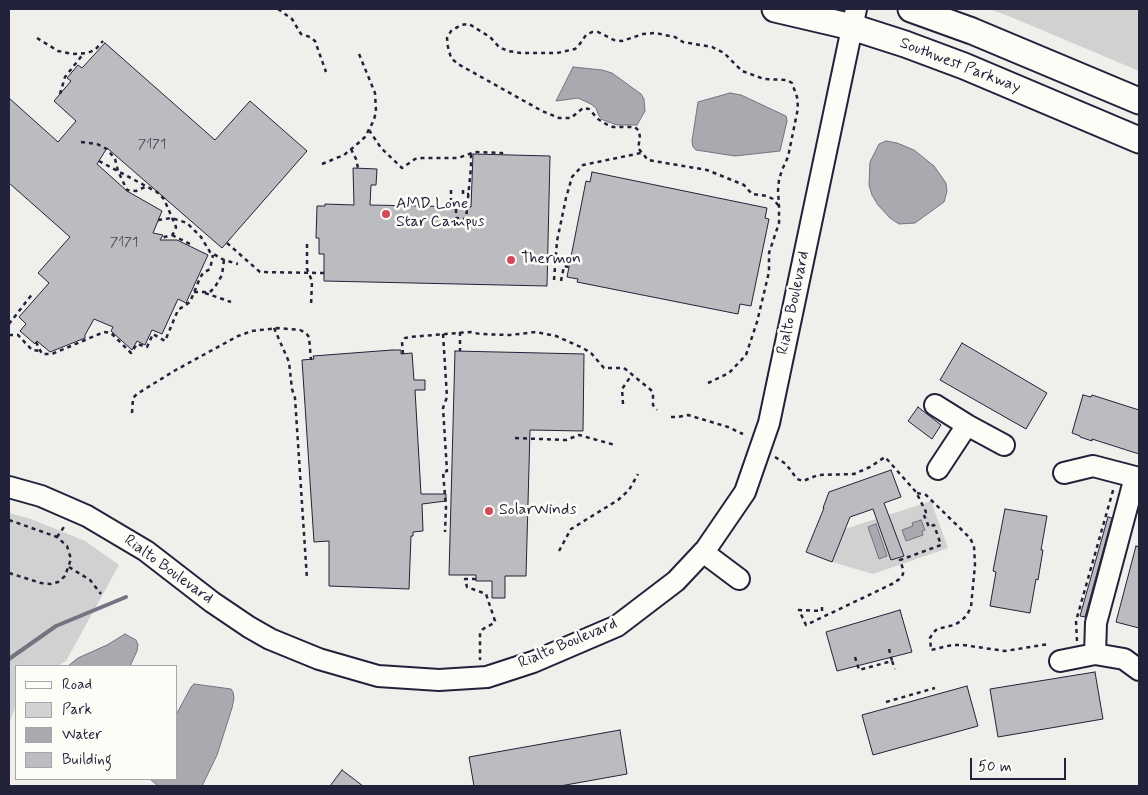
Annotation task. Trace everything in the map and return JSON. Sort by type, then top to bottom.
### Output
[{"type":"main road","name":"Southwest Parkway","points":[[775,9],[854,18],[905,44],[964,66],[1139,140]]},
{"type":"main road","points":[[911,9],[972,31],[1139,101]]},
{"type":"street","name":"Rialto Boulevard","points":[[9,487],[41,496],[95,520],[146,551],[212,602],[270,639],[319,659],[378,676],[439,680],[487,677],[534,662],[617,626],[676,581],[703,552],[745,492],[770,423],[854,18]]},
{"type":"street","points":[[935,405],[1004,445]]},
{"type":"street","points":[[938,469],[967,425]]},
{"type":"street","points":[[1064,473],[1093,466],[1137,477],[1096,623],[1086,650]]},
{"type":"street","points":[[703,552],[739,579]]},
{"type":"street","points":[[1055,653],[1086,650],[1124,659],[1139,670]]},
{"type":"path","points":[[278,9],[286,13],[302,34],[315,41],[326,72]]},
{"type":"path","points":[[708,383],[729,373],[746,355],[766,285],[769,272],[769,253],[779,223],[779,206],[778,190],[782,170],[788,157],[798,108],[797,97],[792,83],[787,80],[764,79],[742,71],[724,53],[712,47],[683,42],[674,37],[655,33],[643,34],[622,41],[614,40],[598,32],[592,32],[586,35],[574,49],[557,53],[521,53],[508,51],[499,46],[490,37],[469,24],[461,25],[451,30],[447,38],[448,46],[452,58],[458,64],[542,111],[559,118],[571,118],[583,108],[589,109],[598,119],[606,124],[636,127],[639,131],[638,148],[648,160],[707,170],[731,179],[734,183],[744,185],[752,194],[767,196],[773,199],[779,206]]},
{"type":"path","points":[[37,38],[58,51],[73,54],[95,50],[103,41]]},
{"type":"path","points":[[60,94],[65,77],[84,53]]},
{"type":"path","points":[[322,164],[335,159],[365,137],[374,120],[375,93],[359,54]]},
{"type":"path","points":[[369,130],[381,148],[402,168],[415,159],[458,158],[470,152],[502,154]]},
{"type":"path","points":[[81,142],[97,144],[107,149],[115,159],[125,187],[131,192],[147,186]]},
{"type":"path","points":[[350,149],[356,159],[358,168]]},
{"type":"path","points":[[452,190],[451,204],[456,204],[456,218],[466,219],[471,167],[470,152]]},
{"type":"path","points":[[554,280],[557,242],[572,177],[583,165],[641,153]]},
{"type":"path","points":[[99,161],[147,186],[164,199],[176,227],[172,235],[161,238]]},
{"type":"path","points":[[463,190],[463,194],[469,194]]},
{"type":"path","points":[[158,220],[172,218],[188,223],[213,255],[238,264]]},
{"type":"path","points":[[172,235],[190,244],[189,246]]},
{"type":"path","points":[[227,243],[260,272],[324,273]]},
{"type":"path","points":[[307,244],[307,269],[312,281],[311,306]]},
{"type":"path","points":[[9,334],[18,335],[32,350],[42,354],[52,354],[104,332],[111,333],[131,353],[137,344],[147,347],[153,334],[165,341],[178,310],[190,302],[203,273],[210,269],[213,255]]},
{"type":"path","points":[[204,293],[210,292],[215,287],[222,275],[224,260]]},
{"type":"path","points":[[561,281],[564,266],[569,267]]},
{"type":"path","points":[[194,292],[204,293],[231,302]]},
{"type":"path","points":[[9,324],[33,294]]},
{"type":"path","points":[[132,413],[133,398],[174,371],[238,336],[252,331],[274,328],[295,329],[306,333],[309,337],[311,360]]},
{"type":"path","points":[[274,328],[289,362],[295,398],[307,579]]},
{"type":"path","points":[[460,332],[460,352]]},
{"type":"path","points":[[403,354],[402,345],[405,338],[410,336],[460,332],[510,335],[536,332],[556,336],[591,353],[604,368],[621,367],[651,390],[654,398],[653,405],[657,410]]},
{"type":"path","points":[[442,334],[447,397],[443,408],[447,471],[444,472],[445,532]]},
{"type":"path","points":[[36,342],[40,352]]},
{"type":"path","points":[[623,404],[622,389],[631,375]]},
{"type":"path","points":[[671,417],[688,415],[728,426],[743,434]]},
{"type":"path","points":[[515,438],[566,440],[579,436],[615,445]]},
{"type":"path","points":[[773,456],[786,464],[797,478],[803,481],[818,475],[854,474],[870,467],[885,457],[917,494],[926,512],[923,513],[928,527],[934,525],[941,545],[900,560],[903,574],[901,578],[892,584],[806,625],[798,610],[822,611],[822,603]]},
{"type":"path","points":[[559,551],[571,529],[618,500],[629,490],[638,474]]},
{"type":"path","points":[[1086,650],[1076,621],[1116,480]]},
{"type":"path","points":[[917,494],[926,495],[970,538],[974,546],[975,565],[970,607],[967,615],[954,625],[941,627],[933,633],[930,638],[931,650],[952,645],[963,645],[1005,651],[1055,653]]},
{"type":"path","points":[[9,520],[58,537],[67,546],[71,559],[65,576],[58,582],[51,584],[41,583],[9,573]]},
{"type":"path","points":[[58,537],[67,522]]},
{"type":"path","points":[[69,568],[90,580],[101,594]]},
{"type":"path","points":[[476,579],[465,579],[467,587],[486,594],[495,621],[480,633],[480,660]]},
{"type":"path","points":[[889,648],[895,669]]},
{"type":"path","points":[[855,657],[858,670],[892,661]]},
{"type":"path","points":[[886,702],[935,688]]},
{"type":"green space","points":[[989,9],[1139,9],[1139,71],[1011,17]]},
{"type":"green space","points":[[931,501],[948,548],[873,574],[832,562],[845,529]]},
{"type":"green space","points":[[9,513],[31,519],[85,541],[119,565],[66,661],[59,665],[15,665],[15,708],[9,723]]},
{"type":"water","points":[[573,67],[612,73],[641,94],[644,99],[645,111],[637,125],[617,125],[603,120],[596,108],[578,98],[556,101]]},
{"type":"water","points":[[730,93],[741,95],[786,116],[787,121],[780,151],[735,156],[696,150],[693,147],[692,141],[698,102]]},
{"type":"water","points":[[886,141],[914,150],[934,166],[946,183],[947,191],[944,202],[915,223],[899,224],[890,218],[872,195],[869,185],[870,162],[879,144]]},
{"type":"water","points":[[921,520],[925,530],[922,531],[923,535],[906,541],[902,530],[913,526],[912,523]]},
{"type":"water","points":[[876,524],[887,556],[879,559],[868,527]]},
{"type":"water","points":[[125,634],[136,640],[138,645],[130,665],[69,665],[78,658],[107,645]]},
{"type":"water","points":[[194,684],[231,689],[233,692],[232,708],[217,755],[202,786],[158,786],[151,780],[178,780],[178,711]]},
{"type":"building","points":[[105,43],[215,140],[250,101],[307,151],[222,248],[107,148],[97,164],[127,191],[162,211],[153,233],[163,235],[160,240],[177,240],[208,255],[186,303],[178,299],[162,334],[152,330],[145,345],[137,341],[132,350],[111,331],[113,327],[94,319],[85,338],[50,352],[37,341],[35,344],[20,331],[26,324],[19,317],[49,283],[38,273],[70,237],[9,183],[9,98],[58,142],[76,121],[54,101],[71,81],[67,78],[78,65],[82,68]]},
{"type":"building","points":[[473,154],[550,156],[547,286],[324,281],[324,254],[319,254],[319,238],[316,238],[317,206],[325,206],[325,204],[354,205],[353,168],[377,169],[376,185],[371,185],[370,205],[471,207]]},
{"type":"building","points":[[592,172],[767,208],[765,218],[769,219],[751,306],[740,304],[738,314],[577,282],[578,279],[567,277],[586,181],[590,182]]},
{"type":"building","points":[[962,343],[1047,393],[1026,429],[940,380]]},
{"type":"building","points":[[401,350],[401,354],[412,353],[414,380],[425,380],[425,390],[415,390],[421,494],[446,494],[446,501],[422,504],[423,531],[413,532],[413,536],[411,536],[409,589],[329,586],[329,541],[314,542],[302,360],[314,359],[313,356]]},
{"type":"building","name":"SolarWinds","points":[[455,351],[584,354],[583,431],[530,430],[526,576],[505,576],[505,598],[492,598],[492,581],[476,581],[476,575],[449,575]]},
{"type":"building","points":[[1083,395],[1091,397],[1092,395],[1139,410],[1139,454],[1092,439],[1092,441],[1072,433]]},
{"type":"building","points":[[918,407],[941,425],[932,439],[908,421]]},
{"type":"building","points":[[891,470],[901,497],[884,503],[904,556],[891,560],[873,509],[850,517],[832,562],[806,552],[829,492]]},
{"type":"building","points":[[1005,509],[1047,516],[1038,580],[1036,579],[1030,613],[990,606],[996,572],[993,571]]},
{"type":"building","points":[[1108,517],[1112,518],[1085,617],[1080,616]]},
{"type":"building","points":[[1136,546],[1139,547],[1139,628],[1116,622]]},
{"type":"building","points":[[900,610],[912,652],[837,671],[826,632]]},
{"type":"building","points":[[1095,672],[1103,719],[998,737],[990,689]]},
{"type":"building","points":[[967,686],[978,726],[873,755],[862,715]]},
{"type":"building","points":[[620,730],[627,774],[560,786],[474,786],[469,757]]},
{"type":"building","points":[[342,770],[363,786],[330,786]]},
{"type":"waterway","points":[[9,659],[56,626],[126,597]]},
{"type":"place","name":"AMD Lone Star Campus","points":[[386,214]]},
{"type":"place","name":"Thermon","points":[[511,260]]},
{"type":"place","name":"SolarWinds","points":[[489,511]]}]
